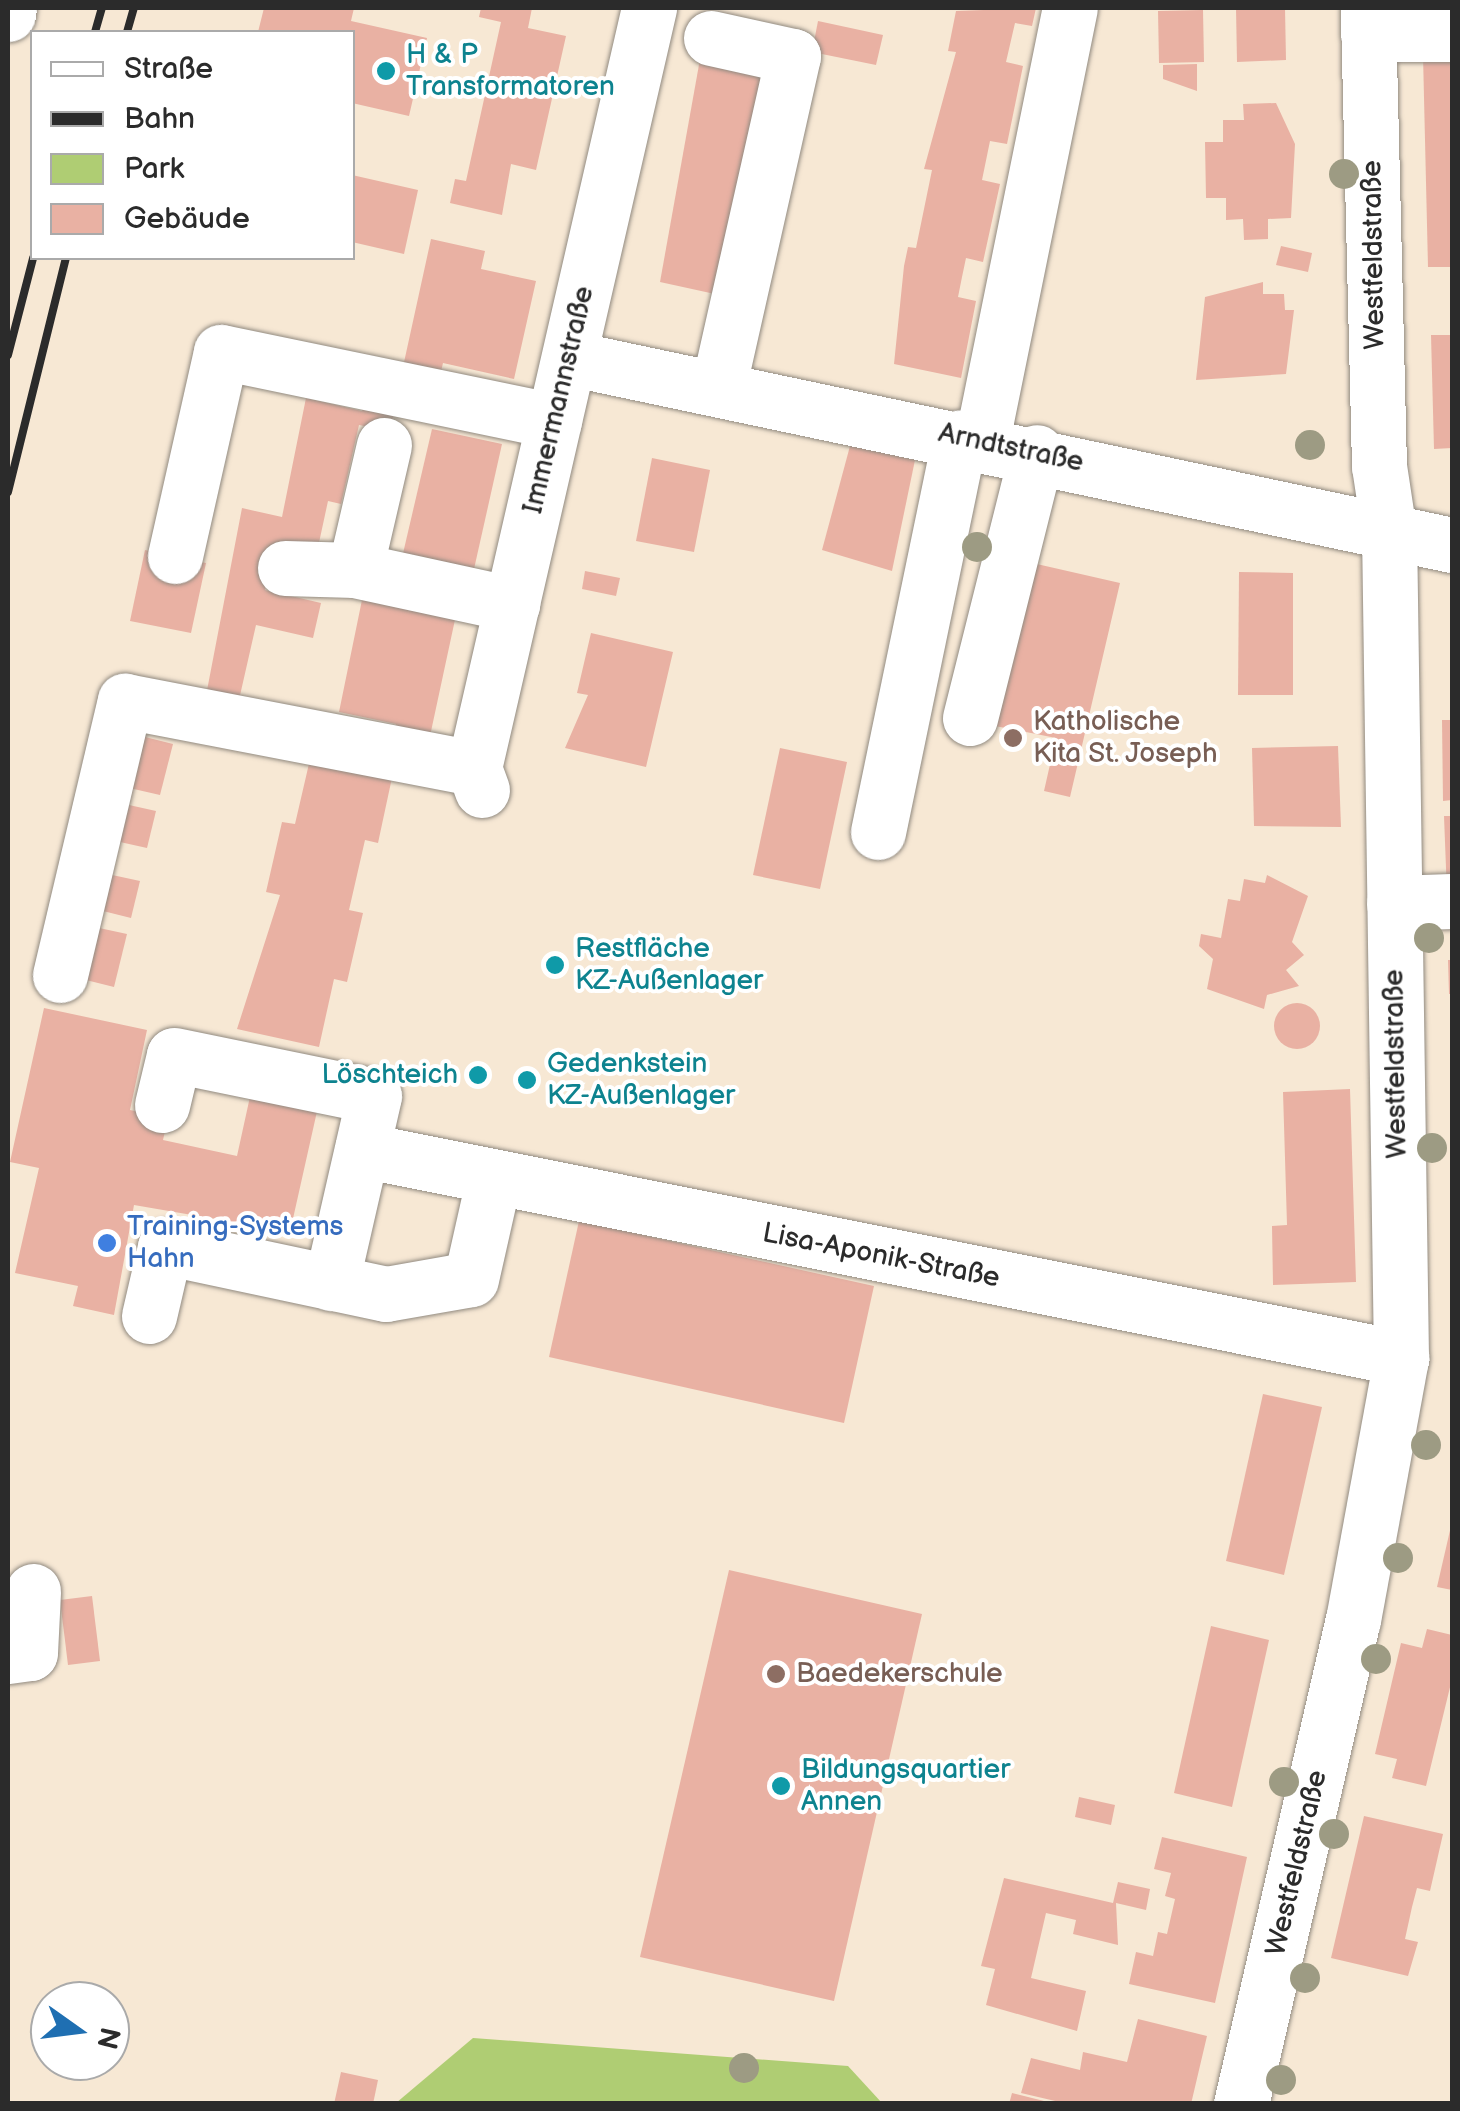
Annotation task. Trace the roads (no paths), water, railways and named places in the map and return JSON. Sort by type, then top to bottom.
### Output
[{"type":"street","name":"Immermannstraße","points":[[60,975],[124,701],[478,779],[512,604],[649,8]]},
{"type":"street","points":[[878,832],[1070,8]]},
{"type":"street","points":[[1368,21],[1452,34]]},
{"type":"street","name":"Westfeldstraße","points":[[1240,2104],[1353,1620],[1401,1358],[1389,532],[1379,466],[1368,21]]},
{"type":"street","points":[[709,23],[806,28]]},
{"type":"street","points":[[709,23],[792,56],[718,389]]},
{"type":"street","points":[[175,556],[220,352],[554,421]]},
{"type":"street","name":"Arndtstraße","points":[[569,358],[1037,452],[1452,545]]},
{"type":"street","points":[[355,570],[384,445]]},
{"type":"street","points":[[970,718],[1037,452]]},
{"type":"street","points":[[285,568],[355,570],[512,604]]},
{"type":"street","points":[[1394,904],[1452,902]]},
{"type":"street","points":[[162,1105],[174,1054],[374,1096],[331,1282]]},
{"type":"street","name":"Lisa-Aponik-Straße","points":[[362,1150],[493,1181],[1401,1358]]},
{"type":"street","points":[[149,1316],[165,1247],[386,1294],[471,1280],[493,1181]]},
{"type":"street","points":[[8,1656],[30,1653],[34,1591]]},
{"type":"railway","points":[[96,30],[102,8]]},
{"type":"railway","points":[[128,30],[134,8]]},
{"type":"railway","points":[[8,355],[32,260]]},
{"type":"railway","points":[[8,492],[66,260]]},
{"type":"place","name":"H & P Transformatoren","points":[[386,71]]},
{"type":"place","name":"Katholische Kita St. Joseph","points":[[1013,738]]},
{"type":"place","name":"Restfläche KZ-Außenlager","points":[[555,965]]},
{"type":"place","name":"Löschteich","points":[[478,1075]]},
{"type":"place","name":"Gedenkstein KZ-Außenlager","points":[[527,1080]]},
{"type":"place","name":"Training-Systems Hahn","points":[[107,1243]]},
{"type":"place","name":"Baedekerschule","points":[[776,1674]]},
{"type":"place","name":"Bildungsquartier Annen","points":[[781,1786]]}]
